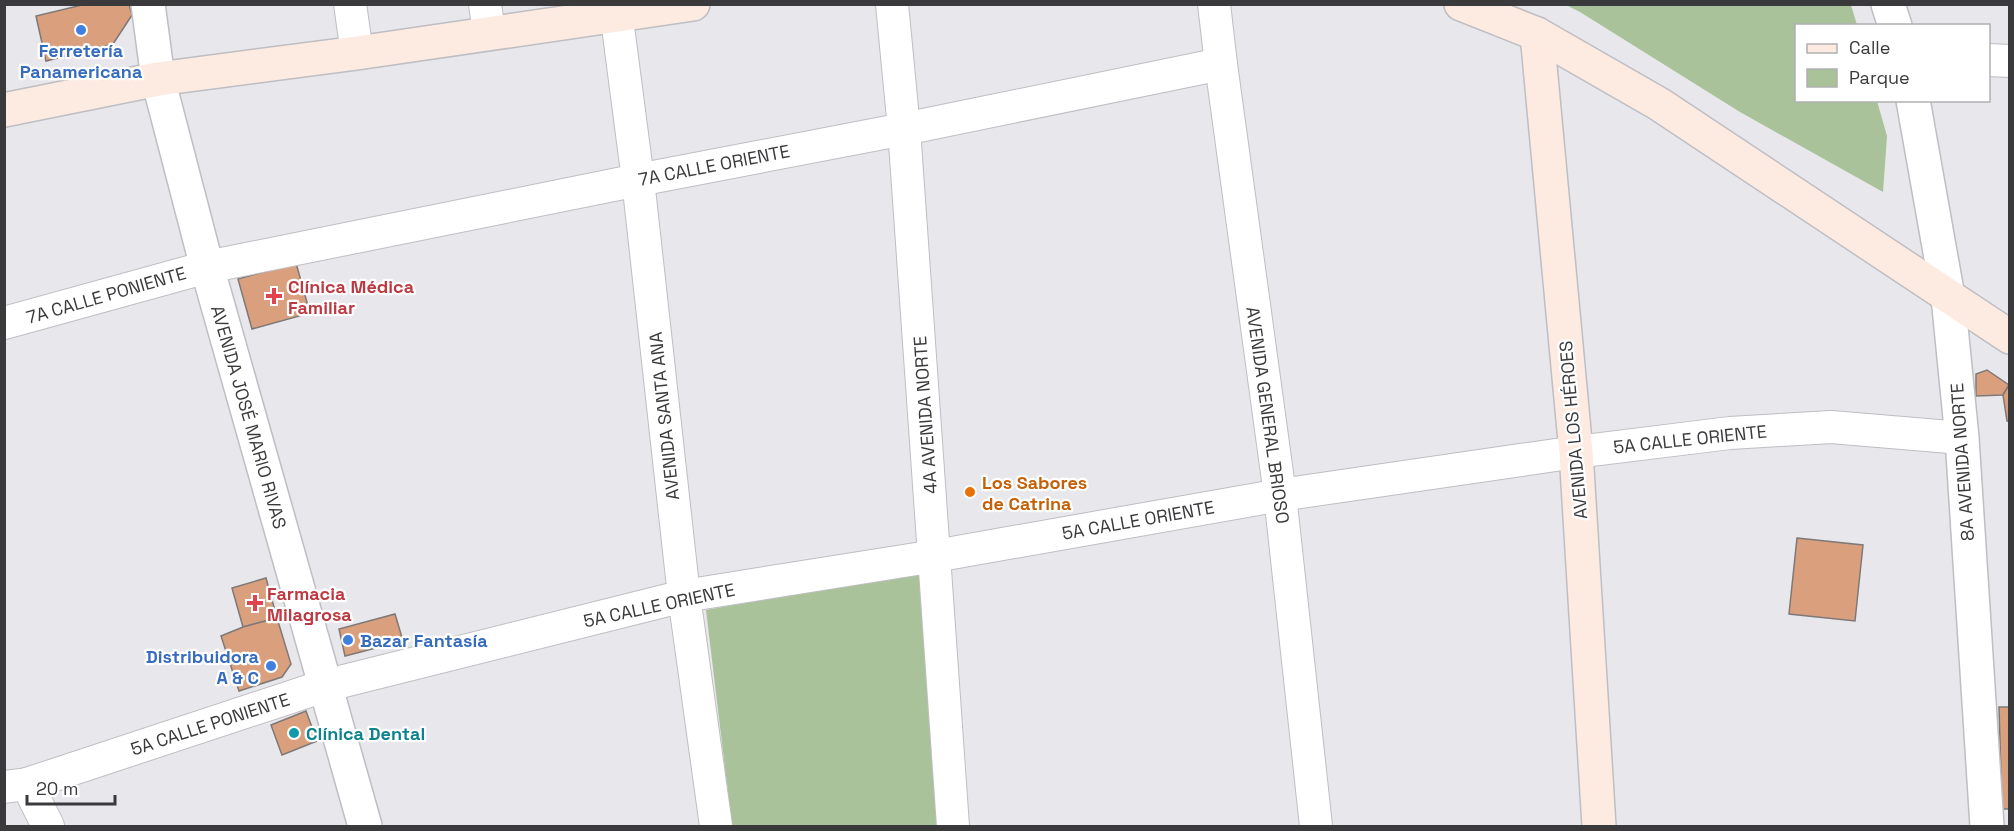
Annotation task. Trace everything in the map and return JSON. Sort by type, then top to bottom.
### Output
[{"type":"main road","points":[[4,110],[158,79],[357,53],[487,19],[693,4]]},
{"type":"main road","points":[[1461,4],[1537,34],[1659,104],[2010,337]]},
{"type":"main road","name":"AVENIDA LOS HÉROES","points":[[1537,34],[1576,452],[1599,826]]},
{"type":"street","name":"AVENIDA JOSÉ MARIO RIVAS","points":[[148,4],[158,79],[207,267],[365,826]]},
{"type":"street","points":[[350,4],[357,53]]},
{"type":"street","name":"4A AVENIDA NORTE","points":[[892,4],[904,129],[953,826]]},
{"type":"street","name":"AVENIDA GENERAL BRIOSO","points":[[1214,4],[1280,495],[1316,826]]},
{"type":"street","points":[[1888,4],[1894,24]]},
{"type":"street","name":"AVENIDA SANTA ANA","points":[[616,10],[638,180],[684,596],[716,826]]},
{"type":"street","points":[[1990,60],[2010,61]]},
{"type":"street","name":"7A CALLE ORIENTE","points":[[207,267],[1221,64]]},
{"type":"street","name":"8A AVENIDA NORTE","points":[[1913,102],[1948,297],[1962,438],[1987,826]]},
{"type":"street","name":"7A CALLE PONIENTE","points":[[4,323],[207,267]]},
{"type":"street","name":"5A CALLE ORIENTE","points":[[324,686],[684,596],[935,556],[1280,495],[1576,452],[1730,433],[1831,427],[1962,438]]},
{"type":"street","name":"5A CALLE PONIENTE","points":[[16,786],[324,686]]},
{"type":"street","points":[[16,786],[48,826]]},
{"type":"green space","points":[[1566,5],[1851,5],[1857,24],[1795,24],[1795,102],[1877,102],[1887,136],[1883,192],[1740,112]]},
{"type":"green space","points":[[926,570],[942,826],[732,826],[706,610]]},
{"type":"building","name":"Ferretería Panamericana","points":[[86,4],[129,4],[132,15],[113,44],[46,61],[36,16]]},
{"type":"building","name":"Clínica Médica Familiar","points":[[296,263],[310,313],[252,329],[238,279]]},
{"type":"building","points":[[1987,370],[2009,385],[2003,395],[1976,396],[1976,374]]},
{"type":"building","points":[[2009,385],[2010,422],[2007,421],[2003,395]]},
{"type":"building","points":[[1797,538],[1863,545],[1855,621],[1789,614]]},
{"type":"building","name":"Farmacia Milagrosa","points":[[266,578],[277,618],[243,627],[232,588]]},
{"type":"building","points":[[395,614],[403,641],[345,656],[339,629]]},
{"type":"building","points":[[277,618],[291,664],[282,677],[239,691],[221,636],[243,627]]},
{"type":"building","points":[[1999,707],[2010,707],[2010,809],[2002,809]]},
{"type":"building","name":"Clínica Dental","points":[[306,711],[317,741],[282,755],[271,725]]},
{"type":"place","name":"Ferretería Panamericana","points":[[81,30]]},
{"type":"place","name":"Clínica Médica Familiar","points":[[274,296]]},
{"type":"place","name":"Los Sabores de Catrina","points":[[970,492]]},
{"type":"place","name":"Farmacia Milagrosa","points":[[255,603]]},
{"type":"place","name":"Bazar Fantasía","points":[[348,640]]},
{"type":"place","name":"Distribuidora A & C","points":[[271,666]]},
{"type":"place","name":"Clínica Dental","points":[[294,733]]}]
